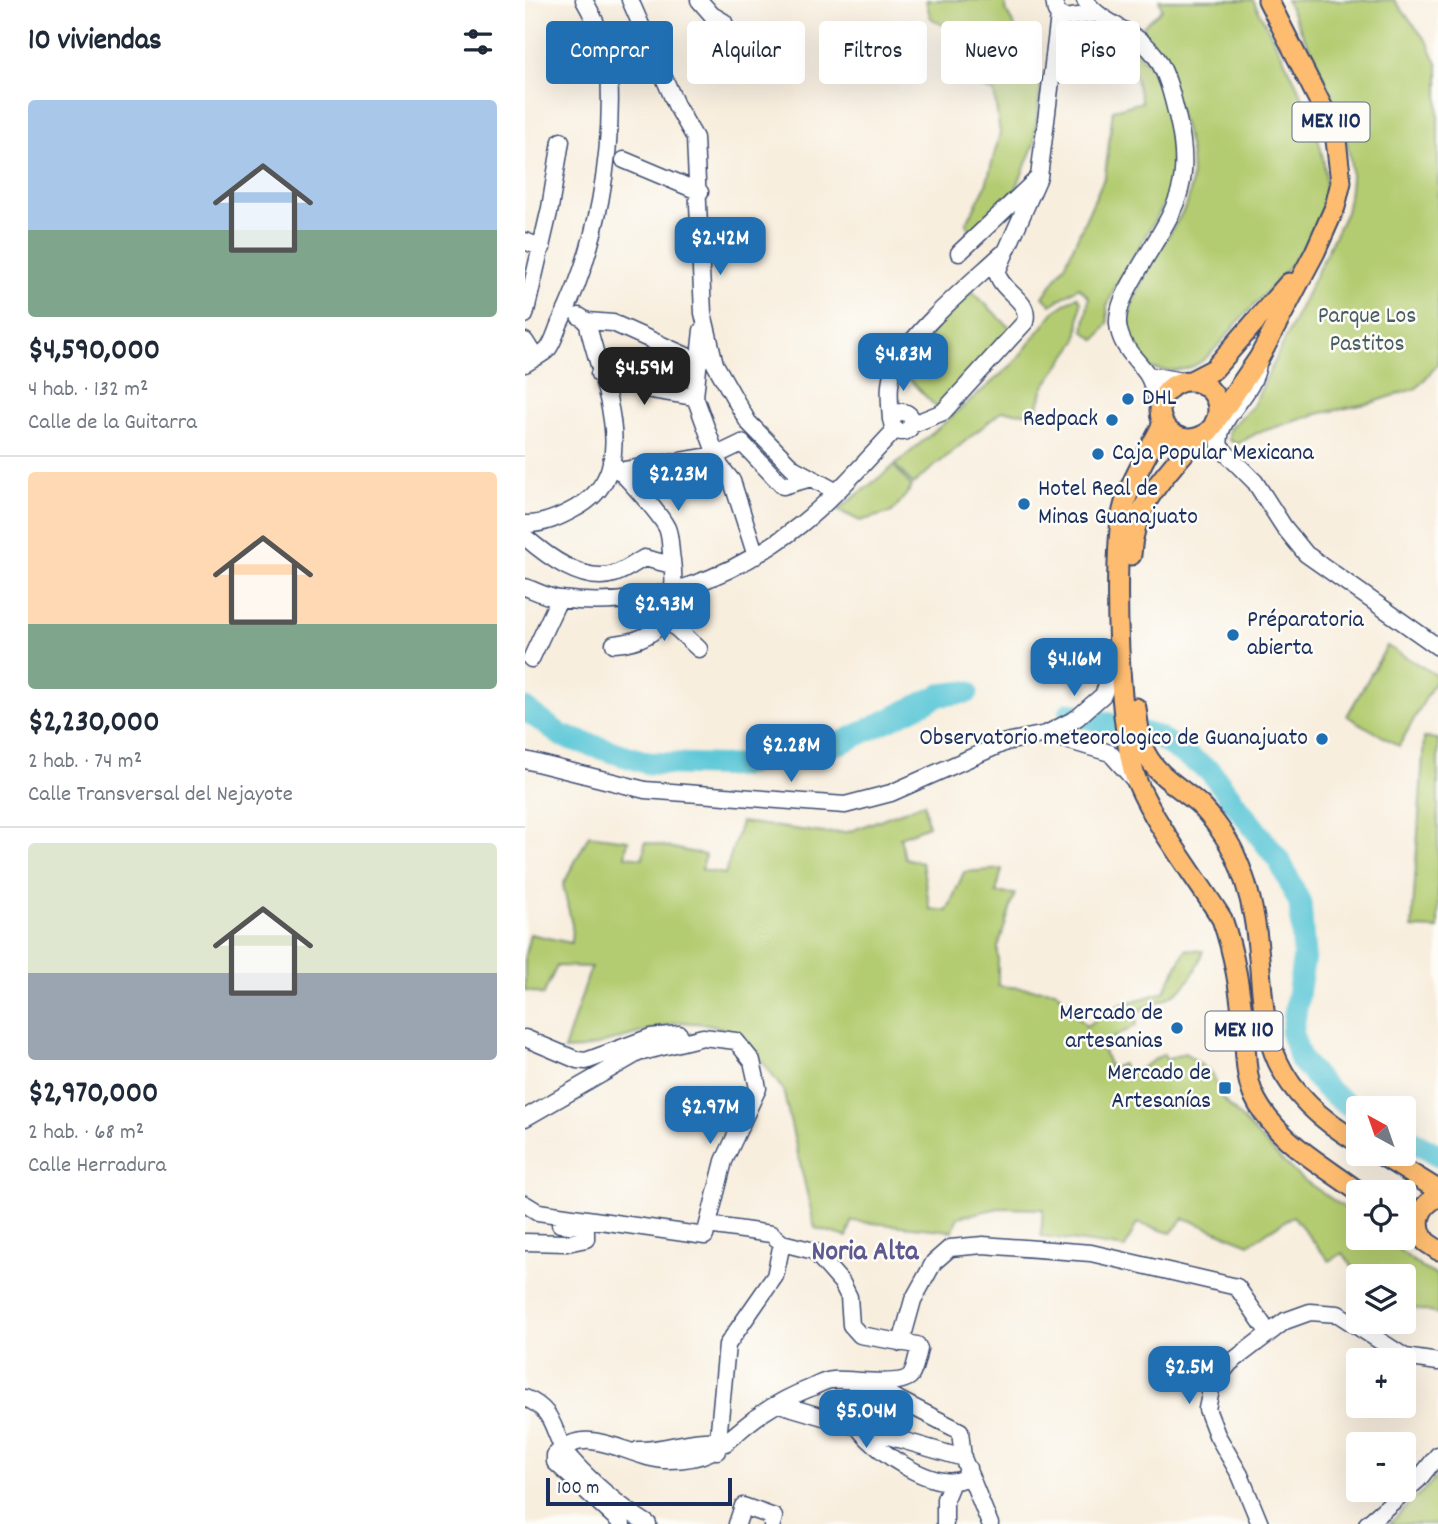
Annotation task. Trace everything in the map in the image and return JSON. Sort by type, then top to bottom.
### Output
[{"type":"main road","name":"MEX 110","points":[[1130,709],[1133,533],[1136,520],[1153,490],[1197,438],[1207,433],[1259,358],[1315,252],[1335,207],[1341,182],[1335,132],[1268,0]]},
{"type":"main road","name":"MEX 110","points":[[1315,252],[1214,369],[1166,391],[1161,416],[1123,508],[1119,547],[1121,647],[1137,754],[1137,783],[1222,919],[1230,940],[1239,985],[1248,1073],[1253,1093],[1283,1135],[1346,1183]]},
{"type":"main road","points":[[1187,381],[1208,388],[1214,395],[1217,404],[1215,422]]},
{"type":"main road","points":[[1161,416],[1174,435],[1197,438]]},
{"type":"main road","name":"MEX 110","points":[[1137,754],[1151,762],[1199,806],[1233,851],[1256,919],[1265,1025],[1278,1066],[1287,1082],[1313,1111],[1346,1134]]},
{"type":"main road","points":[[1399,1166],[1438,1190]]},
{"type":"main road","points":[[1421,1235],[1420,1214],[1429,1202],[1438,1197]]},
{"type":"main road","points":[[1416,1232],[1438,1250]]},
{"type":"street","points":[[525,341],[530,360],[547,350],[579,282],[595,219],[608,123],[609,68],[598,24],[584,0]]},
{"type":"street","points":[[630,0],[676,105],[695,138],[700,192],[703,313],[695,397],[720,466],[732,481],[756,556]]},
{"type":"street","points":[[699,0],[712,15],[722,21]]},
{"type":"street","points":[[1053,0],[1053,8],[1066,17],[1094,14]]},
{"type":"street","points":[[1085,0],[1094,14],[1128,31],[1156,57],[1170,88],[1183,139],[1186,158],[1181,195],[1126,293],[1119,312],[1119,332],[1124,346],[1148,375],[1161,416]]},
{"type":"street","points":[[893,425],[904,432],[911,425],[943,412],[1025,322],[1027,315],[1023,305],[997,277],[997,269],[1039,177],[1066,17]]},
{"type":"street","points":[[525,316],[529,287],[542,248],[561,141]]},
{"type":"street","points":[[624,160],[700,192]]},
{"type":"street","points":[[959,253],[1039,177]]},
{"type":"street","points":[[525,241],[542,248]]},
{"type":"street","points":[[525,587],[559,599],[621,600],[673,592],[714,578],[756,556],[801,525],[837,492],[893,425],[890,384],[895,366],[914,340],[1006,250]]},
{"type":"street","points":[[568,309],[586,321],[613,323],[700,362]]},
{"type":"street","points":[[703,313],[715,364],[726,388],[748,422],[793,468],[837,492]]},
{"type":"street","points":[[525,524],[537,525],[589,501],[615,466],[614,430],[586,321]]},
{"type":"street","points":[[1259,358],[1257,377],[1219,432],[1220,447],[1255,482],[1284,527],[1306,554],[1438,647]]},
{"type":"street","points":[[599,374],[616,376],[646,389],[695,397]]},
{"type":"street","points":[[1148,375],[1187,381]]},
{"type":"street","points":[[615,466],[717,455],[742,443],[783,486],[811,478]]},
{"type":"street","points":[[614,644],[635,642],[656,632],[669,611],[673,592],[667,529],[615,466]]},
{"type":"street","points":[[525,537],[556,562],[578,572],[613,575],[644,558],[672,565]]},
{"type":"street","points":[[531,659],[559,599]]},
{"type":"street","points":[[669,611],[673,625],[699,649]]},
{"type":"street","points":[[525,760],[645,790],[845,805],[891,793],[1006,742],[1046,734],[1062,726],[1084,713],[1103,695],[1121,647]]},
{"type":"street","points":[[1046,734],[1110,753],[1137,783]]},
{"type":"street","points":[[525,1038],[577,1060],[586,1061],[651,1037],[674,1033],[736,1041],[752,1061],[758,1088],[724,1161],[705,1236],[531,1208]]},
{"type":"street","points":[[525,1118],[638,1053],[703,1037]]},
{"type":"street","points":[[525,1242],[567,1243],[586,1239],[586,1231],[579,1226],[542,1222],[531,1208]]},
{"type":"street","points":[[622,1524],[555,1462],[555,1455],[563,1447],[576,1441],[608,1442],[645,1459],[670,1461],[720,1445],[761,1414],[831,1380],[905,1379],[911,1375],[919,1349],[917,1345],[860,1335],[851,1325],[849,1297],[842,1283],[814,1251],[782,1243],[771,1234],[708,1224]]},
{"type":"street","points":[[720,1445],[727,1345],[775,1276],[782,1243]]},
{"type":"street","points":[[901,1343],[913,1300],[934,1262],[950,1248],[983,1245],[1091,1253],[1237,1287],[1268,1332]]},
{"type":"street","points":[[1260,1524],[1240,1475],[1217,1435],[1207,1409],[1212,1385],[1230,1363],[1285,1321],[1310,1312],[1338,1314],[1405,1357],[1438,1362]]},
{"type":"street","points":[[864,1381],[960,1432],[966,1463],[990,1524]]},
{"type":"street","points":[[525,1398],[538,1404],[557,1429],[563,1447],[606,1493],[648,1524]]},
{"type":"street","points":[[779,1404],[966,1463]]},
{"type":"street","points":[[858,1427],[881,1452],[928,1477],[952,1482],[965,1478],[966,1463]]},
{"type":"street","points":[[1367,1524],[1418,1480],[1438,1455]]},
{"type":"street","points":[[945,1524],[945,1499],[952,1482]]},
{"type":"street","points":[[737,1524],[743,1506],[774,1517],[772,1524]]},
{"type":"green space","points":[[926,0],[1005,0],[1006,11],[1012,21],[941,21],[941,24],[930,17]]},
{"type":"green space","name":"Parque Los Pastitos","points":[[1159,0],[1253,0],[1306,105],[1324,163],[1326,190],[1321,214],[1296,257],[1211,353],[1192,367],[1180,370],[1149,368],[1128,337],[1128,323],[1139,288],[1187,204],[1191,181],[1191,158],[1180,115],[1140,40],[1140,29],[1162,9]]},
{"type":"green space","name":"Parque Los Pastitos","points":[[1286,0],[1394,0],[1428,43],[1438,66],[1438,364],[1417,388],[1371,403],[1317,414],[1257,433],[1237,444],[1229,440],[1229,429],[1253,406],[1346,212],[1351,185],[1348,147],[1335,104]]},
{"type":"green space","points":[[1140,56],[1150,65],[1164,101],[1175,171],[1171,193],[1115,287],[1107,307],[1108,323],[1096,340],[1084,331],[1089,297],[1079,287],[1051,305],[1043,297],[1065,265],[1105,176],[1113,110],[1142,102],[1137,84],[1140,84]]},
{"type":"green space","points":[[1041,84],[1034,144],[1016,189],[972,233],[966,224],[986,185],[1000,133],[994,92],[976,86]]},
{"type":"green space","points":[[972,291],[1014,332],[938,409],[897,367]]},
{"type":"green space","points":[[1077,296],[1081,301],[1077,341],[1043,388],[1036,414],[1002,411],[913,484],[895,465],[1013,364],[1055,311]]},
{"type":"green space","points":[[894,466],[912,487],[892,512],[860,521],[838,510]]},
{"type":"green space","points":[[1387,646],[1438,676],[1399,746],[1347,716]]},
{"type":"green space","points":[[1424,738],[1438,739],[1438,929],[1412,928]]},
{"type":"green space","points":[[924,803],[928,826],[900,837],[905,858],[922,863],[930,909],[947,911],[964,872],[1002,869],[996,893],[1015,894],[998,947],[998,986],[1056,991],[1086,1026],[1120,1005],[1164,992],[1186,949],[1203,951],[1193,975],[1179,990],[1138,1011],[1136,1025],[1101,1045],[1111,1069],[1122,1064],[1129,1075],[1164,1054],[1166,1060],[1185,1053],[1212,1073],[1220,1096],[1279,1158],[1301,1178],[1346,1209],[1346,1250],[1399,1250],[1422,1268],[1438,1276],[1438,1314],[1416,1309],[1416,1264],[1351,1264],[1343,1253],[1329,1261],[1293,1216],[1249,1244],[1184,1218],[1171,1233],[1137,1223],[1125,1248],[1041,1236],[1043,1209],[999,1208],[958,1217],[952,1231],[852,1221],[847,1237],[815,1228],[783,1090],[751,1046],[729,1030],[708,1024],[678,1022],[583,1049],[564,1050],[591,967],[557,966],[543,995],[525,990],[525,955],[530,934],[571,943],[572,925],[563,885],[589,835],[628,840],[625,856],[643,858],[645,842],[705,855],[702,870],[725,874],[741,822],[824,833],[848,832]]},
{"type":"green space","points":[[1438,1476],[1438,1524],[1389,1524],[1411,1502],[1416,1502],[1416,1498]]},
{"type":"waterway","points":[[802,751],[843,742],[940,695],[967,692]]},
{"type":"waterway","points":[[525,709],[562,736],[648,763],[737,766],[767,759]]},
{"type":"waterway","points":[[1070,713],[1158,737],[1211,772],[1280,862],[1300,903],[1304,956],[1292,1034],[1301,1060],[1325,1088],[1346,1104]]},
{"type":"waterway","points":[[1416,1143],[1438,1155]]},
{"type":"place","name":"DHL","points":[[1128,399]]},
{"type":"place","name":"Redpack","points":[[1112,420]]},
{"type":"place","name":"Caja Popular Mexicana","points":[[1098,454]]},
{"type":"place","name":"Hotel Real de Minas Guanajuato","points":[[1024,504]]},
{"type":"place","name":"Préparatoria abierta","points":[[1233,635]]},
{"type":"place","name":"Observatorio meteorologico de Guanajuato","points":[[1322,739]]},
{"type":"place","name":"Mercado de artesanias","points":[[1177,1028]]},
{"type":"place","name":"Mercado de Artesanías","points":[[1225,1088]]},
{"type":"district","name":"Noria Alta","points":[[865,1254]]}]
